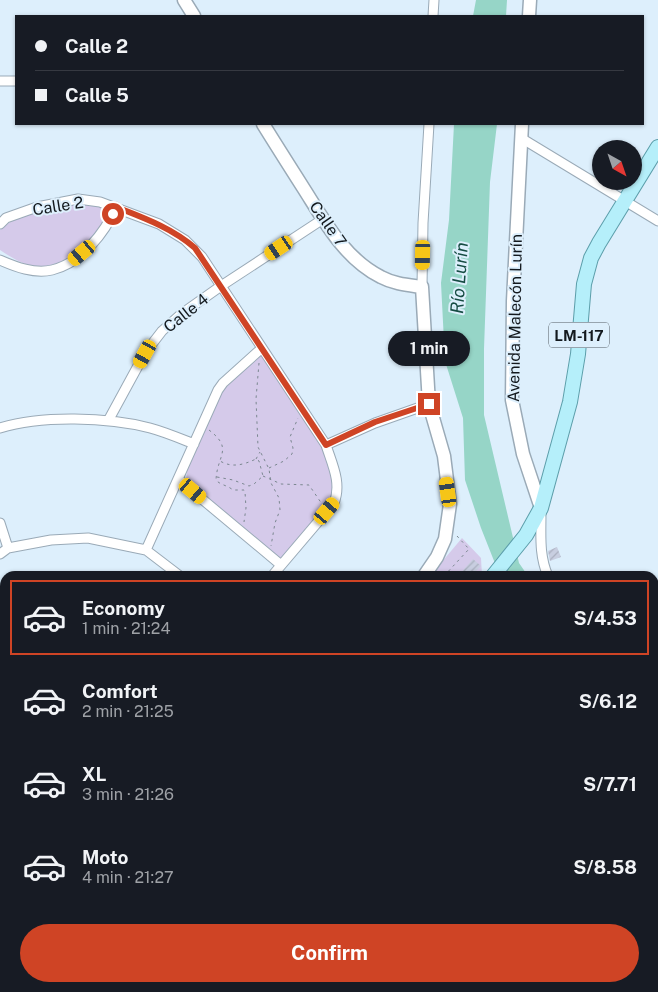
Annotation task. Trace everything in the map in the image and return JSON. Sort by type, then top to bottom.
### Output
[{"type":"main road","name":"LM-117","points":[[497,571],[526,536],[541,508],[570,402],[578,354],[584,284],[595,250],[658,147]]},
{"type":"street","points":[[184,0],[193,15]]},
{"type":"street","points":[[433,15],[434,0]]},
{"type":"street","points":[[529,15],[530,0]]},
{"type":"street","points":[[0,81],[15,81]]},
{"type":"street","name":"Calle 7","points":[[264,125],[323,219],[349,254],[368,270],[383,278],[401,284],[422,287]]},
{"type":"street","points":[[428,571],[437,558],[445,539],[450,504],[444,456],[429,404],[422,287],[423,223],[429,125]]},
{"type":"street","name":"Avenida Malecón Lurín","points":[[522,125],[513,301],[512,400],[523,454],[541,508]]},
{"type":"street","points":[[522,138],[658,221]]},
{"type":"street","name":"Calle 2","points":[[0,224],[6,218],[37,207],[78,199],[100,202],[159,224],[185,240],[202,256],[326,445],[338,486],[334,503],[276,571]]},
{"type":"street","points":[[0,260],[15,267],[34,270],[52,270],[70,262],[93,243],[108,223],[116,207]]},
{"type":"street","name":"Calle 4","points":[[108,421],[145,354],[162,331],[180,315],[221,286],[323,219]]},
{"type":"street","points":[[146,550],[222,382],[262,348]]},
{"type":"street","points":[[326,445],[375,422],[429,404]]},
{"type":"street","points":[[0,428],[12,424],[51,419],[108,421],[150,428],[194,444]]},
{"type":"street","points":[[178,479],[281,565]]},
{"type":"street","points":[[541,508],[541,552],[546,571]]},
{"type":"street","points":[[0,523],[8,548]]},
{"type":"street","points":[[0,554],[8,548],[51,540],[88,538],[146,550],[173,571]]},
{"type":"path","points":[[262,348],[256,399],[258,447],[269,469],[271,480],[279,498],[280,510],[272,536],[272,549],[264,543]]},
{"type":"path","points":[[269,469],[292,454],[293,448],[290,437],[300,415]]},
{"type":"path","points":[[207,428],[219,438],[222,444],[223,451],[216,477],[219,483],[233,490],[244,490]]},
{"type":"path","points":[[220,461],[231,466],[244,464],[256,459],[260,452]]},
{"type":"path","points":[[256,459],[259,461],[262,476]]},
{"type":"path","points":[[262,476],[281,484],[309,486],[327,511]]},
{"type":"path","points":[[243,525],[246,501],[244,490],[262,476]]},
{"type":"path","points":[[216,477],[233,480],[247,486]]},
{"type":"path","points":[[448,527],[469,549],[449,571]]},
{"type":"shaded area","points":[[92,204],[111,208],[91,240],[69,258],[54,264],[38,267],[19,261],[0,250],[0,230],[21,216],[43,209],[67,205]]},
{"type":"shaded area","points":[[261,351],[324,448],[334,479],[332,500],[281,560],[189,484],[186,479],[188,465],[220,391]]},
{"type":"shaded area","points":[[462,538],[481,558],[482,571],[434,571]]},
{"type":"water","points":[[476,0],[507,0],[506,15],[473,15]]},
{"type":"water","name":"Río Lurín","points":[[454,125],[497,125],[490,182],[484,349],[484,415],[519,563],[525,571],[498,571],[465,480],[463,418],[445,361],[441,283],[449,220]]},
{"type":"building","points":[[557,547],[561,557],[550,561],[548,551]]},
{"type":"building","points":[[473,559],[481,566],[476,571],[462,571]]},
{"type":"route","points":[[113,214],[116,207],[159,224],[195,248],[326,445],[375,422],[429,404]]}]
